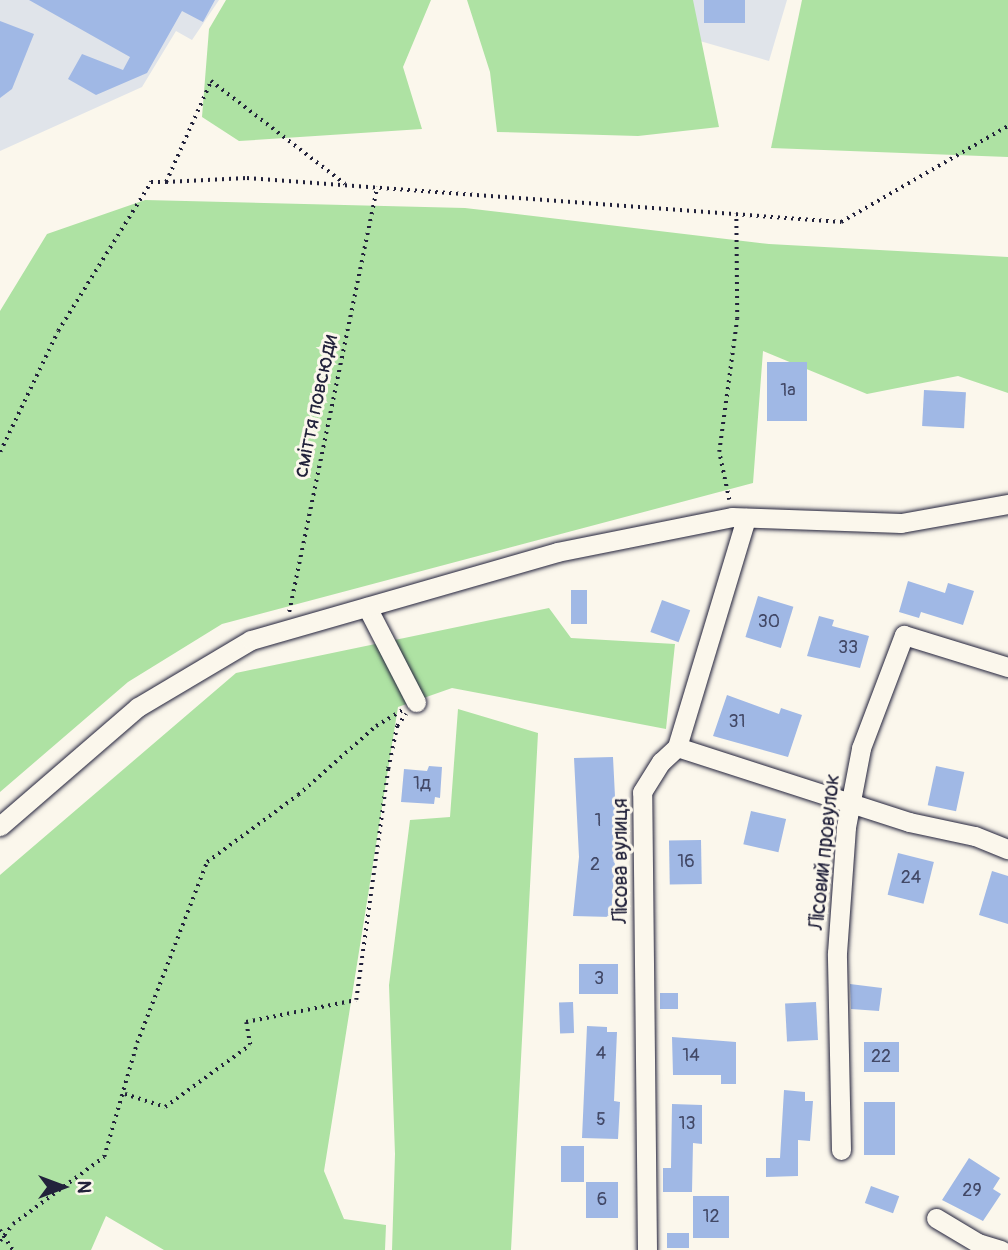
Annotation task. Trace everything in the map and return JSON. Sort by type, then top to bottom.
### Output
[{"type":"street","points":[[0,826],[138,706],[251,640],[512,565],[739,517],[901,523],[1008,504]]},
{"type":"street","points":[[739,517],[677,747],[850,804],[1008,849]]},
{"type":"street","points":[[367,607],[416,702]]},
{"type":"street","name":"Лісовий провулок","points":[[841,1150],[838,953],[850,804],[860,748],[904,635],[1008,667]]},
{"type":"street","name":"Лісова вулиця","points":[[647,1250],[642,792],[677,747]]},
{"type":"street","points":[[936,1218],[978,1243],[1001,1250]]},
{"type":"path","points":[[166,182],[211,82],[346,185]]},
{"type":"path","points":[[0,452],[58,331],[151,183],[247,178],[841,222],[1008,127]]},
{"type":"path","name":"сміття повсюди","points":[[285,631],[377,187]]},
{"type":"path","points":[[736,214],[737,319],[719,452],[739,517]]},
{"type":"path","points":[[125,1094],[165,1107],[250,1045],[246,1023],[356,1000],[397,726],[416,702]]},
{"type":"path","points":[[0,1241],[104,1157],[125,1094],[137,1043],[207,862],[298,795],[376,726],[416,702]]},
{"type":"path","points":[[0,1230],[13,1250]]},
{"type":"shaded area","points":[[0,0],[219,0],[192,40],[176,31],[142,87],[0,151]]},
{"type":"shaded area","points":[[687,0],[787,0],[769,61],[686,37]]},
{"type":"green space","points":[[226,0],[431,0],[403,67],[422,129],[239,141],[202,117],[209,29]]},
{"type":"green space","points":[[467,0],[693,0],[719,127],[638,136],[497,132],[490,72]]},
{"type":"green space","points":[[802,0],[1008,0],[1008,157],[771,148]]},
{"type":"green space","points":[[145,200],[465,208],[769,244],[1008,257],[1008,393],[958,376],[867,394],[763,351],[753,483],[222,624],[128,682],[0,792],[0,311],[47,234]]},
{"type":"green space","points":[[549,608],[571,638],[675,644],[666,729],[452,688],[398,707],[324,1171],[344,1219],[386,1225],[385,1250],[164,1250],[106,1216],[91,1250],[0,1250],[0,875],[236,673]]},
{"type":"green space","points":[[458,709],[538,733],[511,1250],[392,1250],[395,1154],[389,985],[410,820],[450,817]]},
{"type":"building","points":[[29,0],[215,0],[203,22],[182,11],[147,73],[96,95],[68,79],[82,54],[123,70],[130,57]]},
{"type":"building","points":[[704,0],[745,0],[745,23],[704,23]]},
{"type":"building","points":[[0,21],[34,34],[12,89],[0,98]]},
{"type":"building","points":[[767,362],[807,362],[807,421],[767,421]]},
{"type":"building","points":[[924,390],[966,392],[964,428],[922,426]]},
{"type":"building","points":[[908,581],[945,593],[948,583],[974,591],[963,625],[921,612],[919,618],[899,612]]},
{"type":"building","points":[[571,590],[587,590],[587,624],[571,624]]},
{"type":"building","points":[[758,596],[793,607],[781,648],[745,637]]},
{"type":"building","points":[[662,600],[690,610],[679,642],[650,632]]},
{"type":"building","points":[[819,616],[834,620],[832,626],[869,636],[860,668],[807,656]]},
{"type":"building","points":[[727,695],[779,714],[781,708],[802,715],[788,757],[713,736]]},
{"type":"building","points":[[613,757],[617,836],[611,917],[573,916],[579,857],[574,758]]},
{"type":"building","points":[[429,766],[442,767],[440,798],[435,797],[434,804],[401,802],[404,769],[427,771]]},
{"type":"building","points":[[936,766],[964,772],[956,811],[928,805]]},
{"type":"building","points":[[751,811],[786,819],[778,852],[743,844]]},
{"type":"building","points":[[701,840],[702,884],[670,885],[669,841]]},
{"type":"building","points":[[898,853],[934,862],[923,904],[888,895]]},
{"type":"building","points":[[992,871],[1008,876],[1008,924],[979,915]]},
{"type":"building","points":[[579,964],[618,964],[618,994],[579,994]]},
{"type":"building","points":[[850,984],[882,988],[879,1011],[851,1009]]},
{"type":"building","points":[[660,993],[678,993],[678,1009],[660,1009]]},
{"type":"building","points":[[559,1002],[573,1002],[574,1033],[560,1033]]},
{"type":"building","points":[[816,1002],[818,1040],[787,1042],[785,1004]]},
{"type":"building","points":[[587,1026],[607,1027],[607,1032],[617,1032],[614,1101],[620,1102],[618,1139],[582,1138]]},
{"type":"building","points":[[672,1037],[736,1042],[736,1084],[721,1084],[721,1075],[673,1075]]},
{"type":"building","points":[[864,1042],[899,1042],[899,1072],[864,1072]]},
{"type":"building","points":[[784,1090],[805,1092],[805,1101],[813,1101],[810,1141],[798,1140],[798,1176],[766,1177],[766,1158],[780,1158]]},
{"type":"building","points":[[864,1102],[895,1102],[895,1155],[864,1155]]},
{"type":"building","points":[[672,1104],[702,1105],[702,1144],[693,1143],[692,1192],[663,1192],[663,1168],[671,1168]]},
{"type":"building","points":[[561,1146],[584,1146],[584,1182],[561,1182]]},
{"type":"building","points":[[969,1158],[1000,1178],[993,1189],[1001,1194],[983,1221],[942,1200]]},
{"type":"building","points":[[586,1182],[618,1182],[618,1218],[586,1218]]},
{"type":"building","points":[[871,1186],[899,1196],[893,1213],[865,1203]]},
{"type":"building","points":[[693,1196],[729,1196],[729,1238],[693,1238]]},
{"type":"building","points":[[667,1233],[689,1233],[689,1248],[667,1248]]}]
